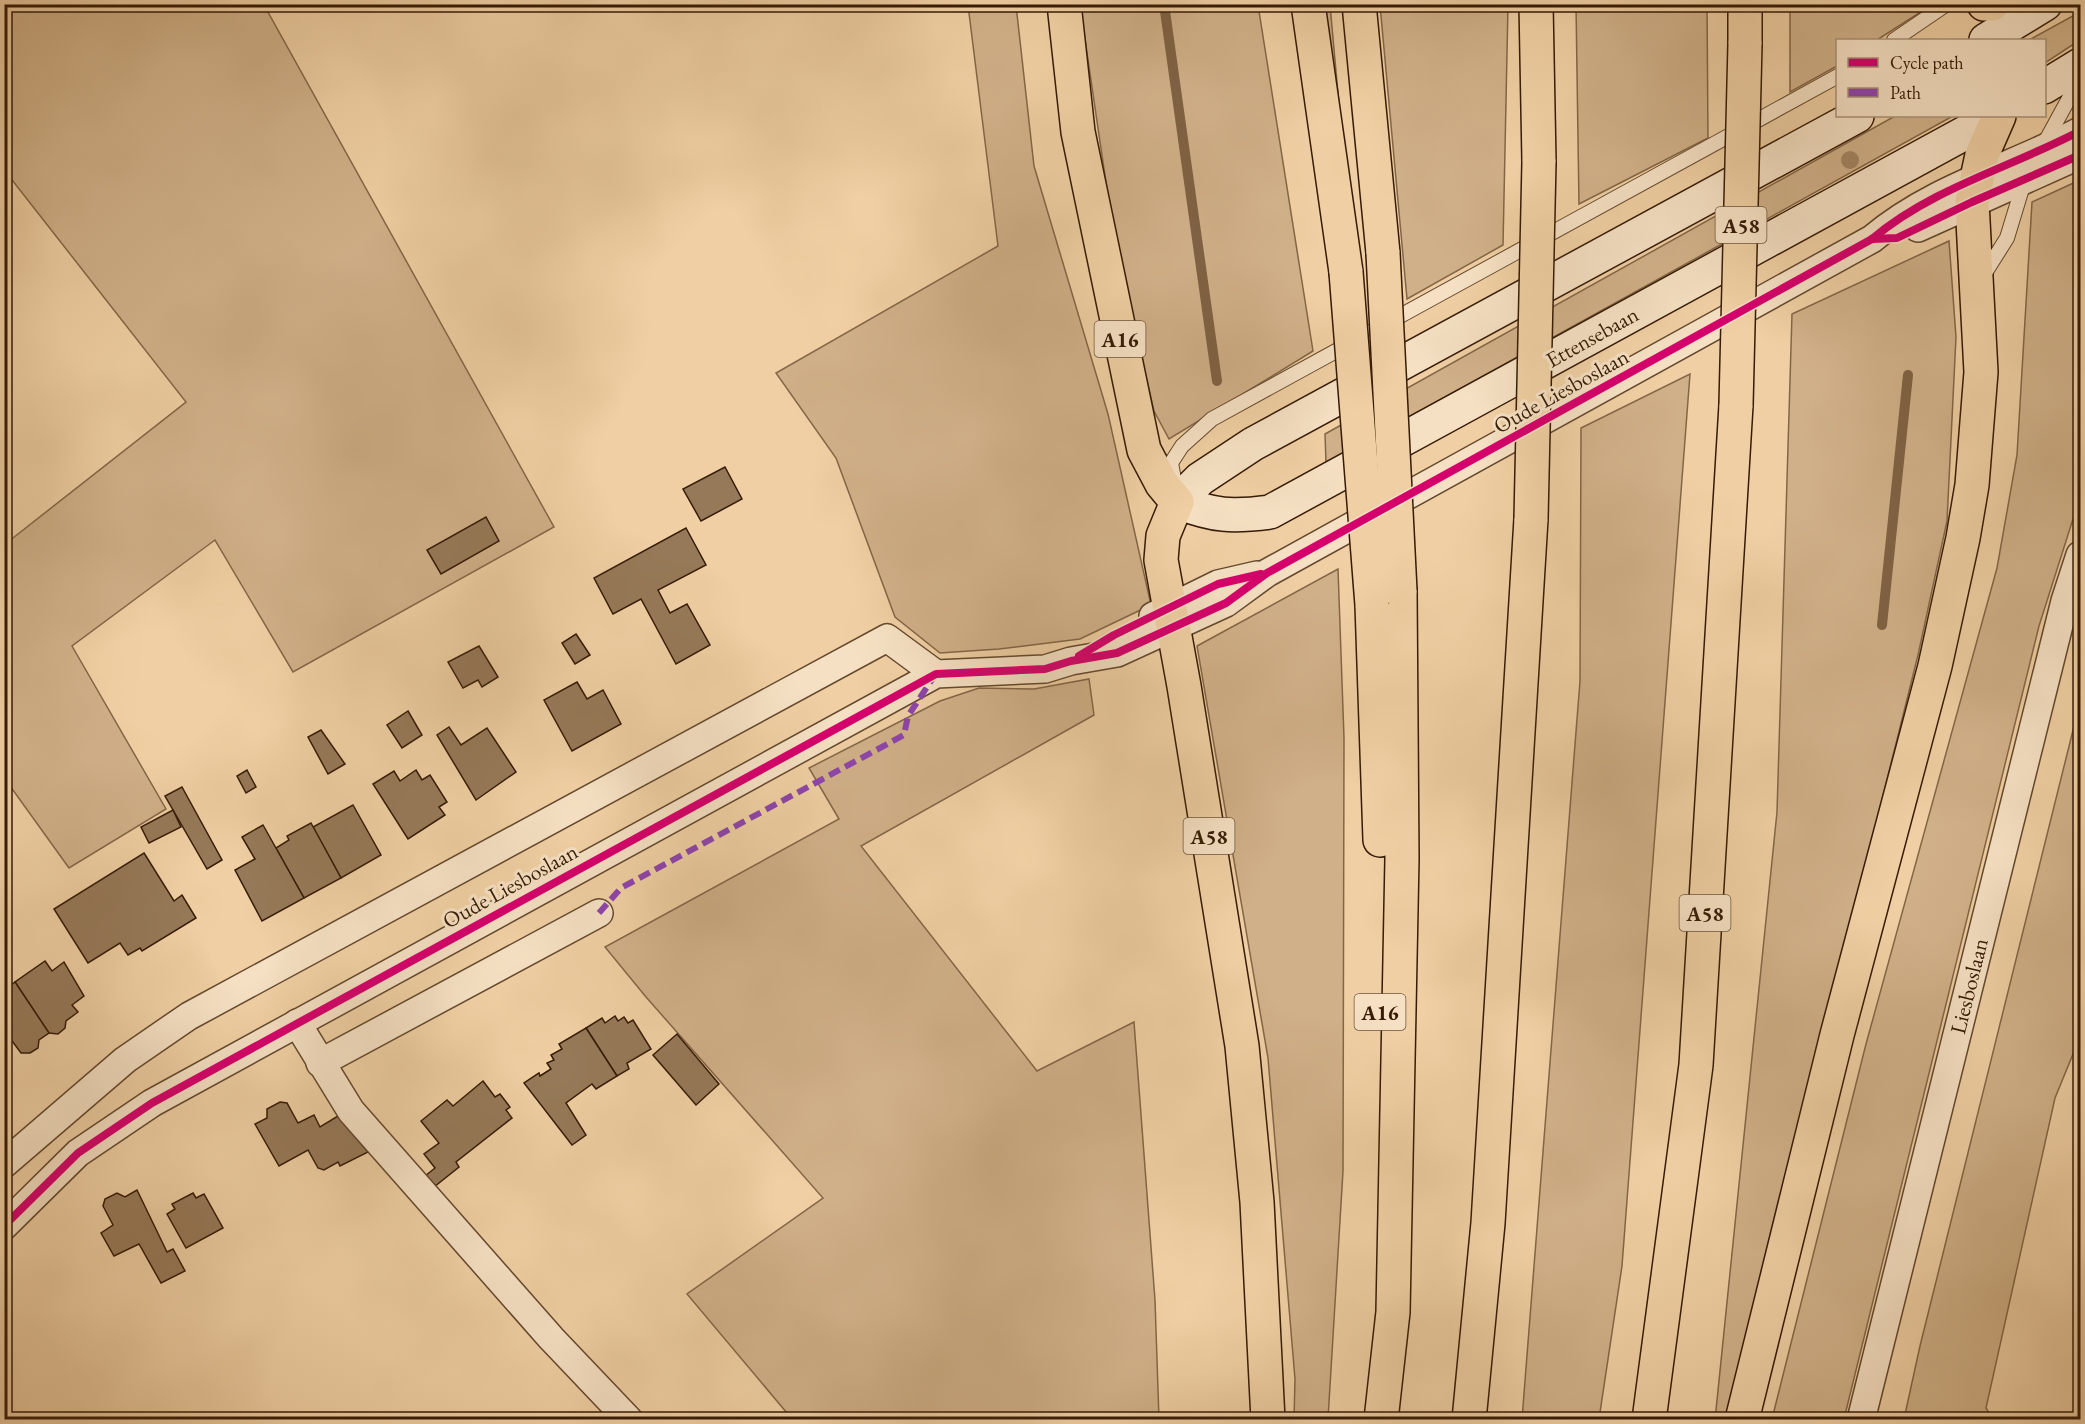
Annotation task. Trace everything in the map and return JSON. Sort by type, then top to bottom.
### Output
[{"type":"highway","name":"A16","points":[[1064,4],[1078,132],[1143,450],[1162,484],[1177,502]]},
{"type":"highway","name":"A16","points":[[1308,4],[1346,272],[1386,598],[1382,920],[1368,1419]]},
{"type":"highway","points":[[1359,4],[1383,253],[1386,598],[1402,858],[1393,1288],[1381,1419]]},
{"type":"highway","points":[[1469,1419],[1488,1223],[1532,519],[1539,162],[1536,4]]},
{"type":"highway","name":"A58","points":[[1649,1419],[1696,1065],[1736,405],[1745,4]]},
{"type":"highway","points":[[1984,4],[1992,4]]},
{"type":"highway","points":[[1742,1419],[1837,1035],[1951,596],[1972,485],[1980,393],[1980,335],[1973,190],[1998,117]]},
{"type":"highway","points":[[1172,618],[1161,560],[1166,526],[1177,502]]},
{"type":"highway","name":"A58","points":[[1172,618],[1242,1046],[1257,1202],[1268,1419]]},
{"type":"main road","points":[[1988,39],[2045,4]]},
{"type":"main road","points":[[2046,86],[2080,65]]},
{"type":"main road","points":[[1177,502],[1200,479],[1252,444],[1855,117]]},
{"type":"main road","name":"Ettensebaan","points":[[1177,502],[1202,512],[1231,517],[1270,512],[1996,117]]},
{"type":"street","name":"Oude Liesboslaan","points":[[1973,190],[2080,130]]},
{"type":"street","name":"Oude Liesboslaan","points":[[4,1226],[78,1153],[152,1103],[936,674],[1045,669],[1071,661],[1114,635],[1172,618],[1218,584],[1267,573],[1872,239],[1898,217],[1973,190],[2025,179],[2080,155]]},
{"type":"street","name":"Liesboslaan","points":[[1861,1419],[2059,624],[2080,555]]},
{"type":"street","name":"Oude Liesboslaan","points":[[4,1164],[124,1060],[189,1016],[887,638],[936,674]]},
{"type":"street","points":[[320,1063],[599,913]]},
{"type":"street","points":[[297,1023],[320,1063],[359,1120],[551,1338],[630,1419]]},
{"type":"lane","points":[[1895,39],[1947,4]]},
{"type":"lane","points":[[1177,502],[1171,464],[1182,446],[1212,419],[1836,77]]},
{"type":"lane","points":[[1976,288],[2007,238],[2025,179],[2080,78]]},
{"type":"shaded area","points":[[1925,4],[1927,8],[1879,39],[1836,39],[1836,67],[1790,92],[1790,5]]},
{"type":"shaded area","points":[[5,5],[264,5],[554,527],[293,672],[215,540],[72,646],[166,809],[69,868],[5,779],[4,545],[186,402],[5,171]]},
{"type":"shaded area","points":[[968,5],[1016,5],[1034,166],[1108,414],[1151,605],[1080,639],[999,649],[940,653],[895,617],[836,458],[776,373],[998,246]]},
{"type":"shaded area","points":[[1080,5],[1258,5],[1313,351],[1169,439],[1154,411],[1115,244]]},
{"type":"shaded area","points":[[1320,5],[1330,5],[1347,193]]},
{"type":"shaded area","points":[[1380,5],[1508,5],[1503,245],[1407,299]]},
{"type":"shaded area","points":[[1576,5],[1707,5],[1708,138],[1579,204]]},
{"type":"shaded area","points":[[2080,12],[2080,40],[2046,62],[2046,39],[2031,39]]},
{"type":"shaded area","points":[[1893,117],[1951,117],[1326,463],[1325,434]]},
{"type":"shaded area","points":[[2080,180],[2080,497],[2039,626],[1844,1419],[1772,1419],[1866,1044],[1997,568],[2017,455],[2032,202]]},
{"type":"shaded area","points":[[1949,241],[1956,337],[1947,521],[1918,655],[1728,1419],[1715,1420],[1777,812],[1792,314]]},
{"type":"shaded area","points":[[1690,374],[1622,1266],[1599,1419],[1522,1419],[1580,681],[1581,428]]},
{"type":"shaded area","points":[[1338,569],[1344,738],[1343,1171],[1328,1419],[1294,1419],[1295,1379],[1268,1058],[1197,646]]},
{"type":"shaded area","points":[[1089,679],[1094,715],[861,846],[1037,1071],[1134,1022],[1155,1300],[1159,1419],[792,1419],[687,1294],[823,1198],[646,997],[605,947],[839,819],[809,768],[940,701],[979,688],[1034,689]]},
{"type":"shaded area","points":[[2080,702],[2080,1037],[2055,1098],[1986,1408],[1993,1419],[1904,1419],[1920,1346]]},
{"type":"building","points":[[725,467],[742,499],[701,521],[683,489]]},
{"type":"building","points":[[486,517],[499,541],[441,574],[427,550]]},
{"type":"building","points":[[686,528],[706,565],[658,590],[670,613],[687,604],[710,645],[676,664],[641,599],[613,614],[594,578]]},
{"type":"building","points":[[576,634],[590,655],[575,664],[562,643]]},
{"type":"building","points":[[479,646],[498,677],[482,687],[478,680],[463,688],[448,662]]},
{"type":"building","points":[[577,682],[587,699],[603,690],[621,724],[572,751],[544,700]]},
{"type":"building","points":[[408,711],[422,735],[402,748],[387,725]]},
{"type":"building","points":[[449,727],[461,745],[487,728],[516,772],[476,800],[437,735]]},
{"type":"building","points":[[321,730],[345,764],[328,774],[308,737]]},
{"type":"building","points":[[247,770],[256,787],[246,793],[237,776]]},
{"type":"building","points":[[416,770],[422,780],[430,775],[447,802],[439,807],[445,815],[408,839],[373,784],[394,771],[400,781]]},
{"type":"building","points":[[182,787],[222,860],[207,869],[165,796]]},
{"type":"building","points":[[353,805],[381,855],[341,878],[313,827]]},
{"type":"building","points":[[173,810],[181,827],[149,843],[141,827]]},
{"type":"building","points":[[311,823],[341,878],[304,898],[276,848],[289,840],[287,836]]},
{"type":"building","points":[[263,825],[304,898],[262,921],[235,870],[255,859],[242,837]]},
{"type":"building","points":[[144,853],[174,901],[182,895],[196,918],[142,951],[140,948],[128,955],[120,943],[88,963],[54,909]]},
{"type":"building","points":[[45,961],[52,971],[64,962],[84,996],[72,1005],[78,1012],[66,1021],[65,1028],[58,1034],[49,1033],[15,982]]},
{"type":"building","points":[[15,982],[49,1033],[39,1040],[38,1048],[30,1053],[21,1053],[4,1030],[4,990]]},
{"type":"building","points":[[615,1016],[618,1021],[624,1017],[628,1023],[633,1020],[651,1049],[627,1063],[629,1069],[617,1076],[586,1028],[602,1018],[605,1023]]},
{"type":"building","points":[[586,1028],[617,1076],[596,1089],[592,1084],[566,1103],[586,1135],[572,1145],[524,1083],[539,1073],[540,1076],[551,1069],[547,1063],[554,1060],[551,1055],[562,1049],[559,1044]]},
{"type":"building","points":[[677,1034],[719,1084],[696,1105],[653,1055]]},
{"type":"building","points":[[483,1081],[495,1097],[500,1094],[510,1107],[506,1110],[512,1118],[456,1162],[459,1167],[434,1187],[425,1176],[435,1168],[424,1154],[439,1143],[421,1121],[447,1100],[453,1106]]},
{"type":"building","points":[[280,1102],[287,1103],[298,1123],[314,1115],[320,1127],[338,1116],[368,1152],[340,1166],[338,1162],[324,1170],[318,1168],[308,1150],[279,1166],[255,1124],[267,1118],[267,1109]]},
{"type":"building","points":[[137,1190],[167,1252],[173,1249],[185,1271],[161,1283],[139,1244],[114,1256],[101,1233],[113,1225],[103,1206],[105,1199],[117,1193],[125,1197]]},
{"type":"building","points":[[193,1193],[196,1198],[204,1194],[223,1228],[186,1248],[167,1214],[175,1209],[172,1204]]},
{"type":"waterway","points":[[1164,4],[1217,381]]},
{"type":"waterway","points":[[1882,625],[1908,375]]},
{"type":"marked path","points":[[599,913],[621,888],[904,735],[908,716],[933,678]]},
{"type":"cycle path","points":[[4,1226],[78,1153],[152,1103],[936,674],[1045,669],[1071,661],[1117,653],[1226,603],[1267,573],[1872,239],[1895,221],[1920,206],[1973,179],[2080,131]]},
{"type":"cycle path","points":[[1872,239],[1897,238],[1972,202],[2080,155]]},
{"type":"cycle path","points":[[1079,656],[1114,635],[1218,584],[1261,574]]}]
